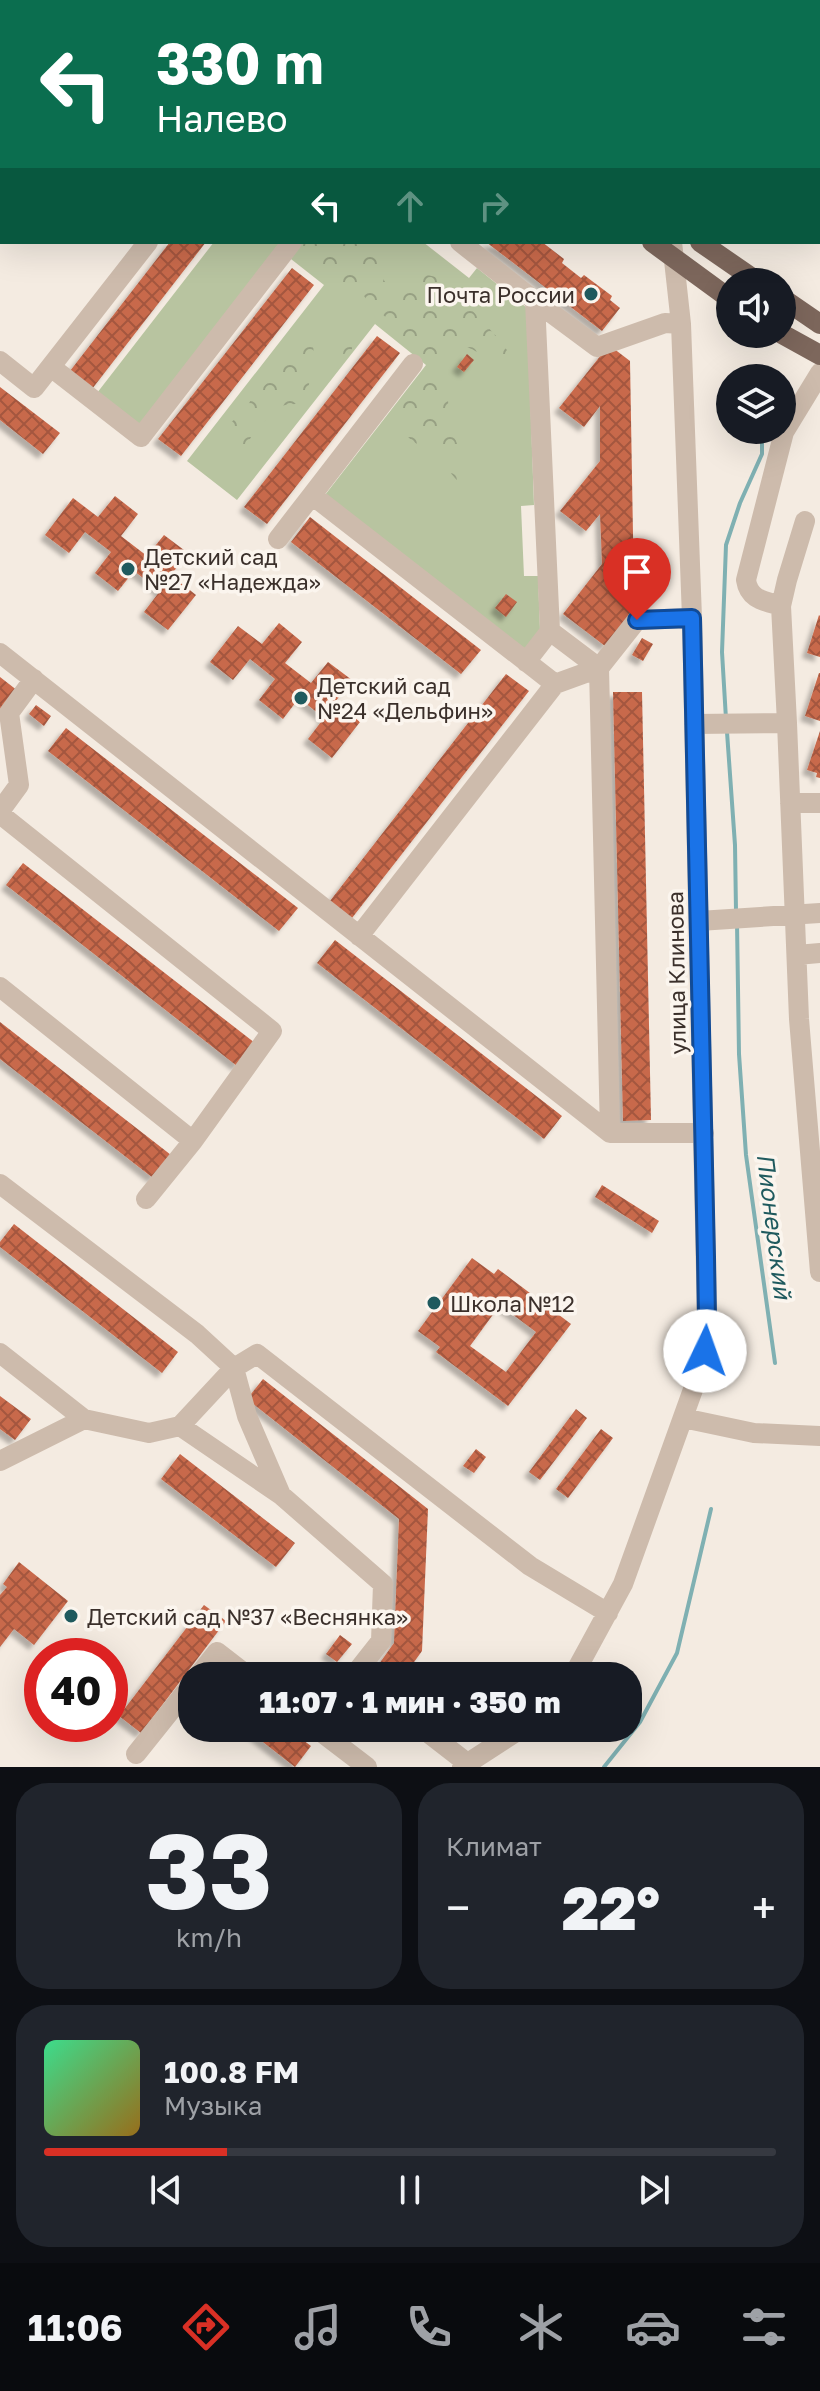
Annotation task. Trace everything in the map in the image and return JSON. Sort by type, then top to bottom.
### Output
[{"type":"main road","points":[[703,244],[738,268]]},
{"type":"main road","points":[[673,250],[716,287]]},
{"type":"main road","points":[[796,308],[820,324]]},
{"type":"main road","points":[[796,342],[820,355]]},
{"type":"street","points":[[0,361],[34,388],[146,244]]},
{"type":"street","points":[[51,367],[141,437],[290,244]]},
{"type":"street","points":[[463,244],[597,347],[665,323],[681,324]]},
{"type":"street","name":"улица Клинова","points":[[581,1662],[623,1584],[705,1351],[704,1133],[692,618],[681,324],[673,250]]},
{"type":"street","points":[[526,662],[550,631],[535,301]]},
{"type":"street","points":[[278,539],[413,364]]},
{"type":"street","points":[[781,606],[758,600],[750,593],[746,580],[784,432],[820,373]]},
{"type":"street","points":[[312,495],[555,684]]},
{"type":"street","points":[[805,521],[781,606],[799,1019],[816,1175],[820,1272]]},
{"type":"street","points":[[359,936],[555,684],[599,668],[637,620],[692,618]]},
{"type":"street","points":[[550,631],[599,668]]},
{"type":"street","points":[[0,653],[610,1133],[704,1133]]},
{"type":"street","points":[[599,668],[610,1133]]},
{"type":"street","points":[[34,679],[9,713],[19,785],[0,812],[272,1031],[193,1141],[146,1199]]},
{"type":"street","points":[[694,724],[787,723]]},
{"type":"street","points":[[790,803],[820,803]]},
{"type":"street","points":[[699,921],[820,913]]},
{"type":"street","points":[[797,955],[820,953]]},
{"type":"street","points":[[0,987],[193,1141]]},
{"type":"street","points":[[0,1184],[197,1334],[234,1368],[247,1416],[281,1495]]},
{"type":"street","points":[[0,1353],[84,1419],[149,1433],[180,1426],[234,1368],[257,1354],[530,1566],[608,1613]]},
{"type":"street","points":[[683,1418],[754,1433],[820,1436]]},
{"type":"street","points":[[0,1461],[84,1419]]},
{"type":"street","points":[[180,1426],[281,1495],[383,1584],[381,1641],[364,1662]]},
{"type":"street","points":[[209,1662],[217,1652],[230,1662]]},
{"type":"street","points":[[136,1754],[178,1702]]},
{"type":"street","points":[[334,1742],[367,1767]]},
{"type":"street","points":[[438,1742],[464,1765],[500,1742]]},
{"type":"green space","points":[[212,244],[426,244],[469,278],[477,268],[527,308],[534,505],[521,506],[524,576],[538,576],[540,630],[525,650],[325,495],[426,365],[375,324],[237,500],[187,461],[324,285],[277,248],[139,425],[97,393]]},
{"type":"green space","points":[[303,244],[379,244],[381,250],[378,271],[389,288],[400,297],[418,276],[439,278],[461,296],[507,350],[515,374],[509,376],[461,345],[452,343],[440,354],[438,367],[448,399],[449,426],[457,443],[462,477],[457,480],[436,454],[408,437],[413,424],[402,406],[423,377],[427,357],[395,333],[387,318],[352,286],[327,276],[298,252]]},
{"type":"green space","points":[[342,338],[352,341],[352,350],[315,373],[305,403],[278,408],[257,428],[248,442],[258,449],[258,456],[247,457],[224,435],[225,427],[244,412],[252,398],[268,382],[279,359],[293,354],[308,342],[313,345],[314,355],[321,355]]},
{"type":"building","points":[[168,244],[204,244],[92,389],[70,371]]},
{"type":"building","points":[[489,244],[545,244],[581,278],[584,275],[612,296],[610,300],[620,308],[602,331]]},
{"type":"building","points":[[292,268],[314,285],[181,456],[158,439]]},
{"type":"building","points":[[377,336],[400,353],[267,524],[244,507]]},
{"type":"building","points":[[609,345],[630,361],[634,592],[643,599],[605,646],[563,614],[602,564],[600,514],[586,531],[560,511],[600,461],[600,406],[584,427],[559,408]]},
{"type":"building","points":[[467,354],[474,360],[464,372],[457,367]]},
{"type":"building","points":[[0,387],[60,433],[43,454],[0,420]]},
{"type":"building","points":[[115,496],[138,514],[121,536],[147,556],[164,535],[188,553],[171,575],[196,595],[168,630],[144,612],[160,591],[134,571],[118,591],[95,573],[111,552],[85,532],[69,553],[45,535],[73,498],[98,517]]},
{"type":"building","points":[[310,517],[481,650],[461,674],[291,542]]},
{"type":"building","points":[[506,594],[517,602],[506,617],[495,608]]},
{"type":"building","points":[[820,616],[820,657],[807,653]]},
{"type":"building","points":[[279,623],[302,642],[285,663],[311,683],[328,662],[352,680],[335,702],[360,722],[332,758],[308,739],[324,718],[299,698],[283,719],[259,700],[275,679],[250,659],[233,680],[210,662],[238,626],[262,644]]},
{"type":"building","points":[[642,638],[653,644],[643,661],[632,655]]},
{"type":"building","points":[[820,673],[820,721],[805,716]]},
{"type":"building","points":[[506,674],[529,691],[352,918],[330,901]]},
{"type":"building","points":[[0,677],[18,691],[2,712],[0,710]]},
{"type":"building","points":[[613,692],[642,692],[651,1120],[623,1121]]},
{"type":"building","points":[[36,705],[51,716],[44,726],[29,714]]},
{"type":"building","points":[[66,728],[298,908],[279,931],[48,751]]},
{"type":"building","points":[[820,731],[820,778],[816,777],[817,773],[807,770]]},
{"type":"building","points":[[23,863],[255,1043],[237,1066],[6,885]]},
{"type":"building","points":[[335,940],[562,1116],[544,1139],[317,963]]},
{"type":"building","points":[[0,1022],[171,1155],[153,1178],[0,1059]]},
{"type":"building","points":[[602,1185],[659,1221],[652,1233],[595,1197]]},
{"type":"building","points":[[14,1224],[178,1352],[162,1373],[0,1247],[0,1242]]},
{"type":"building","points":[[472,1258],[494,1274],[498,1269],[571,1324],[508,1406],[436,1352],[440,1347],[418,1331]],"holes":[[[500,1305],[536,1332],[506,1372],[470,1346]]]},
{"type":"building","points":[[263,1379],[428,1509],[422,1651],[414,1662],[380,1662],[394,1643],[399,1519],[247,1399]]},
{"type":"building","points":[[0,1396],[31,1419],[15,1440],[0,1429]]},
{"type":"building","points":[[576,1409],[587,1418],[540,1480],[529,1472]]},
{"type":"building","points":[[601,1429],[613,1438],[568,1498],[556,1489]]},
{"type":"building","points":[[476,1449],[486,1457],[474,1473],[463,1466]]},
{"type":"building","points":[[180,1454],[295,1543],[276,1567],[161,1479]]},
{"type":"building","points":[[19,1562],[68,1601],[39,1638],[25,1638],[14,1629],[0,1647],[0,1595],[7,1587],[3,1584]]},
{"type":"building","points":[[204,1605],[226,1621],[195,1662],[178,1662],[178,1684],[141,1733],[128,1723],[128,1704]]},
{"type":"building","points":[[340,1635],[352,1644],[337,1662],[326,1654]]},
{"type":"building","points":[[263,1742],[306,1742],[311,1746],[295,1767]]},
{"type":"waterway","name":"Пионерский","points":[[726,719],[722,652],[726,545],[740,503],[762,454],[762,444]]},
{"type":"waterway","name":"Пионерский","points":[[727,732],[736,911]]},
{"type":"waterway","name":"Пионерский","points":[[737,923],[739,1054],[746,1155],[775,1363]]},
{"type":"waterway","name":"Пионерский","points":[[604,1767],[640,1722],[677,1653],[711,1509]]},
{"type":"place","name":"Почта России","points":[[591,294]]},
{"type":"place","name":"Детский сад №27 «Надежда»","points":[[128,569]]},
{"type":"place","name":"Детский сад №24 «Дельфин»","points":[[301,698]]},
{"type":"place","name":"Школа №12","points":[[434,1303]]},
{"type":"place","name":"Детский сад №37 «Веснянка»","points":[[71,1616]]},
{"type":"route","points":[[637,620],[692,618],[706,1257],[705,1351]]}]
